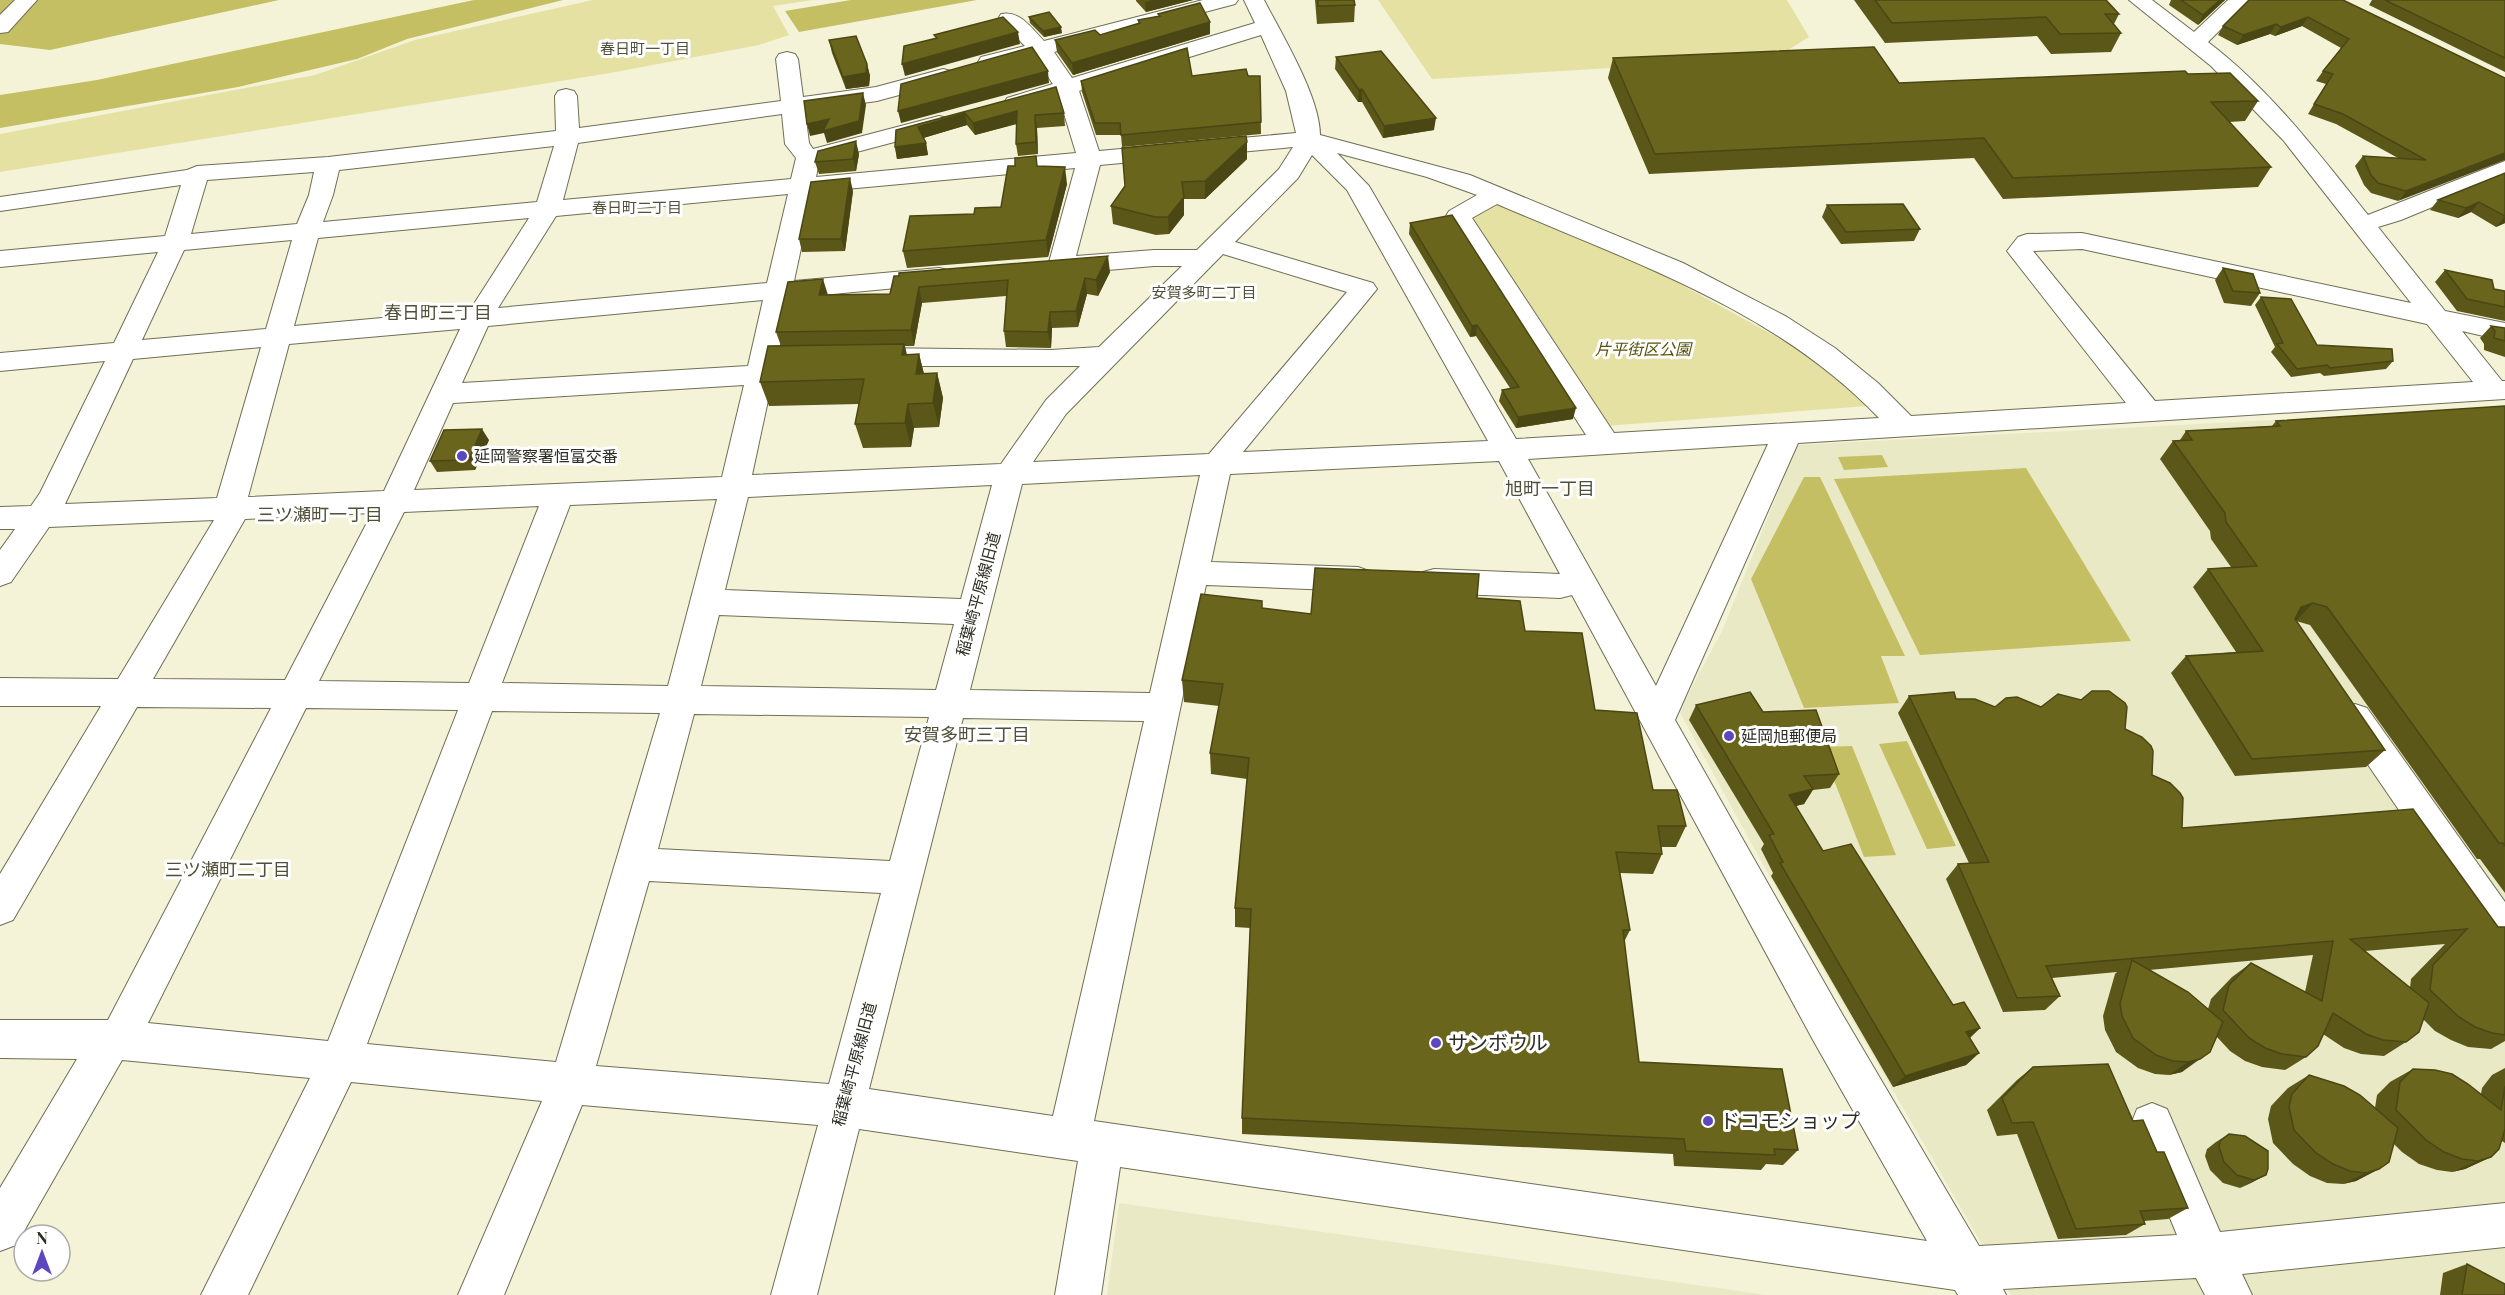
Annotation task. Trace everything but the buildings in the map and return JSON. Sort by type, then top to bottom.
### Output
[{"type":"street","points":[[0,27],[27,0]]},
{"type":"street","points":[[0,204],[196,176],[197,173],[328,164],[568,137],[877,94],[1040,48],[1228,0]]},
{"type":"street","points":[[2139,0],[2219,61],[2283,126],[2437,317],[2500,390]]},
{"type":"street","points":[[2195,43],[2240,0]]},
{"type":"street","points":[[995,108],[1066,87],[1260,13],[1285,63],[1307,121],[1308,139],[1357,186],[1508,450],[1827,1026],[1975,1282]]},
{"type":"street","points":[[1009,19],[1040,48],[1066,87],[1089,160],[1050,267],[1212,251],[1364,289],[1217,464],[1163,707],[1086,1142],[1078,1295]]},
{"type":"street","points":[[481,1295],[570,1084],[635,864],[681,699],[735,487],[771,364],[780,289],[804,184],[807,159],[797,144],[787,59]]},
{"type":"street","points":[[0,1229],[115,1041],[298,694],[394,501],[478,318],[548,208],[568,137],[566,96]]},
{"type":"street","points":[[807,159],[961,117]]},
{"type":"street","points":[[0,259],[804,184],[1089,160],[1259,141],[1308,139],[1455,177],[1494,196],[1589,232],[1685,275],[1766,317],[1846,368],[1885,403],[1905,427]]},
{"type":"street","name":"稲葉崎平原線旧道","points":[[794,1295],[1010,473],[1056,407],[1290,173],[1308,139]]},
{"type":"street","points":[[0,908],[234,507],[277,338],[307,230],[321,195],[328,164]]},
{"type":"street","points":[[2363,224],[2392,215],[2505,168]]},
{"type":"street","points":[[0,574],[42,516],[175,243],[196,176]]},
{"type":"street","points":[[1494,196],[1458,216],[1607,445]]},
{"type":"street","points":[[2148,412],[2020,251],[2027,243],[2082,241],[2505,332]]},
{"type":"street","points":[[0,362],[277,338],[780,289],[968,274]]},
{"type":"street","points":[[1355,286],[1407,274]]},
{"type":"street","points":[[853,358],[1051,359],[1106,356]]},
{"type":"street","points":[[444,394],[771,364]]},
{"type":"street","points":[[0,518],[735,487],[1607,445],[2500,390]]},
{"type":"street","points":[[1657,722],[1787,434]]},
{"type":"street","points":[[224,1295],[340,1060],[560,493]]},
{"type":"street","points":[[1192,573],[1560,585],[1579,581]]},
{"type":"street","points":[[705,602],[973,612]]},
{"type":"street","points":[[0,692],[949,702],[1163,707]]},
{"type":"street","points":[[2337,693],[2505,933]]},
{"type":"street","points":[[635,864],[903,878]]},
{"type":"street","points":[[0,1038],[115,1041],[340,1060],[570,1084],[843,1106],[1975,1282],[2208,1255],[2505,1225]]},
{"type":"street","points":[[2152,1124],[2208,1255],[2229,1295]]},
{"type":"shaded area","points":[[0,0],[279,0],[50,50],[0,44]]},
{"type":"shaded area","points":[[474,0],[563,0],[407,39],[357,59],[238,87],[0,128],[0,95],[97,80]]},
{"type":"shaded area","points":[[851,0],[977,0],[799,32],[785,11]]},
{"type":"shaded area","points":[[2505,408],[2505,1295],[2011,1295],[1766,870],[1679,711],[1722,631],[1797,445]]},
{"type":"shaded area","points":[[1882,455],[1888,467],[1844,470],[1838,457]]},
{"type":"shaded area","points":[[2026,468],[2131,641],[1920,655],[1834,479]]},
{"type":"shaded area","points":[[1804,477],[1820,477],[1905,656],[1881,656],[1899,703],[1804,708],[1751,579]]},
{"type":"shaded area","points":[[1907,741],[1956,846],[1927,849],[1879,744]]},
{"type":"shaded area","points":[[1852,746],[1896,855],[1864,857],[1821,747]]},
{"type":"shaded area","points":[[1119,1203],[1767,1295],[1107,1295]]},
{"type":"green space","points":[[593,0],[813,0],[773,6],[789,35],[759,45],[610,73],[0,172],[0,134],[315,75],[415,40]]},
{"type":"green space","points":[[1378,0],[1787,0],[1809,37],[1775,58],[1432,79]]},
{"type":"green space","name":"片平街区公園","points":[[1493,200],[1649,267],[1828,365],[1880,405],[1605,426],[1464,215]]},
{"type":"place","name":"延岡警察署恒富交番","points":[[462,456]]},
{"type":"place","name":"延岡旭郵便局","points":[[1729,736]]},
{"type":"place","name":"サンボウル","points":[[1436,1043]]},
{"type":"place","name":"ドコモショップ","points":[[1708,1121]]},
{"type":"district","name":"春日町一丁目","points":[[645,49]]},
{"type":"district","name":"春日町二丁目","points":[[637,208]]},
{"type":"district","name":"安賀多町二丁目","points":[[1204,293]]},
{"type":"district","name":"春日町三丁目","points":[[438,313]]},
{"type":"district","name":"旭町一丁目","points":[[1550,489]]},
{"type":"district","name":"三ツ瀬町一丁目","points":[[320,515]]},
{"type":"district","name":"安賀多町三丁目","points":[[967,735]]},
{"type":"district","name":"三ツ瀬町二丁目","points":[[228,870]]}]
